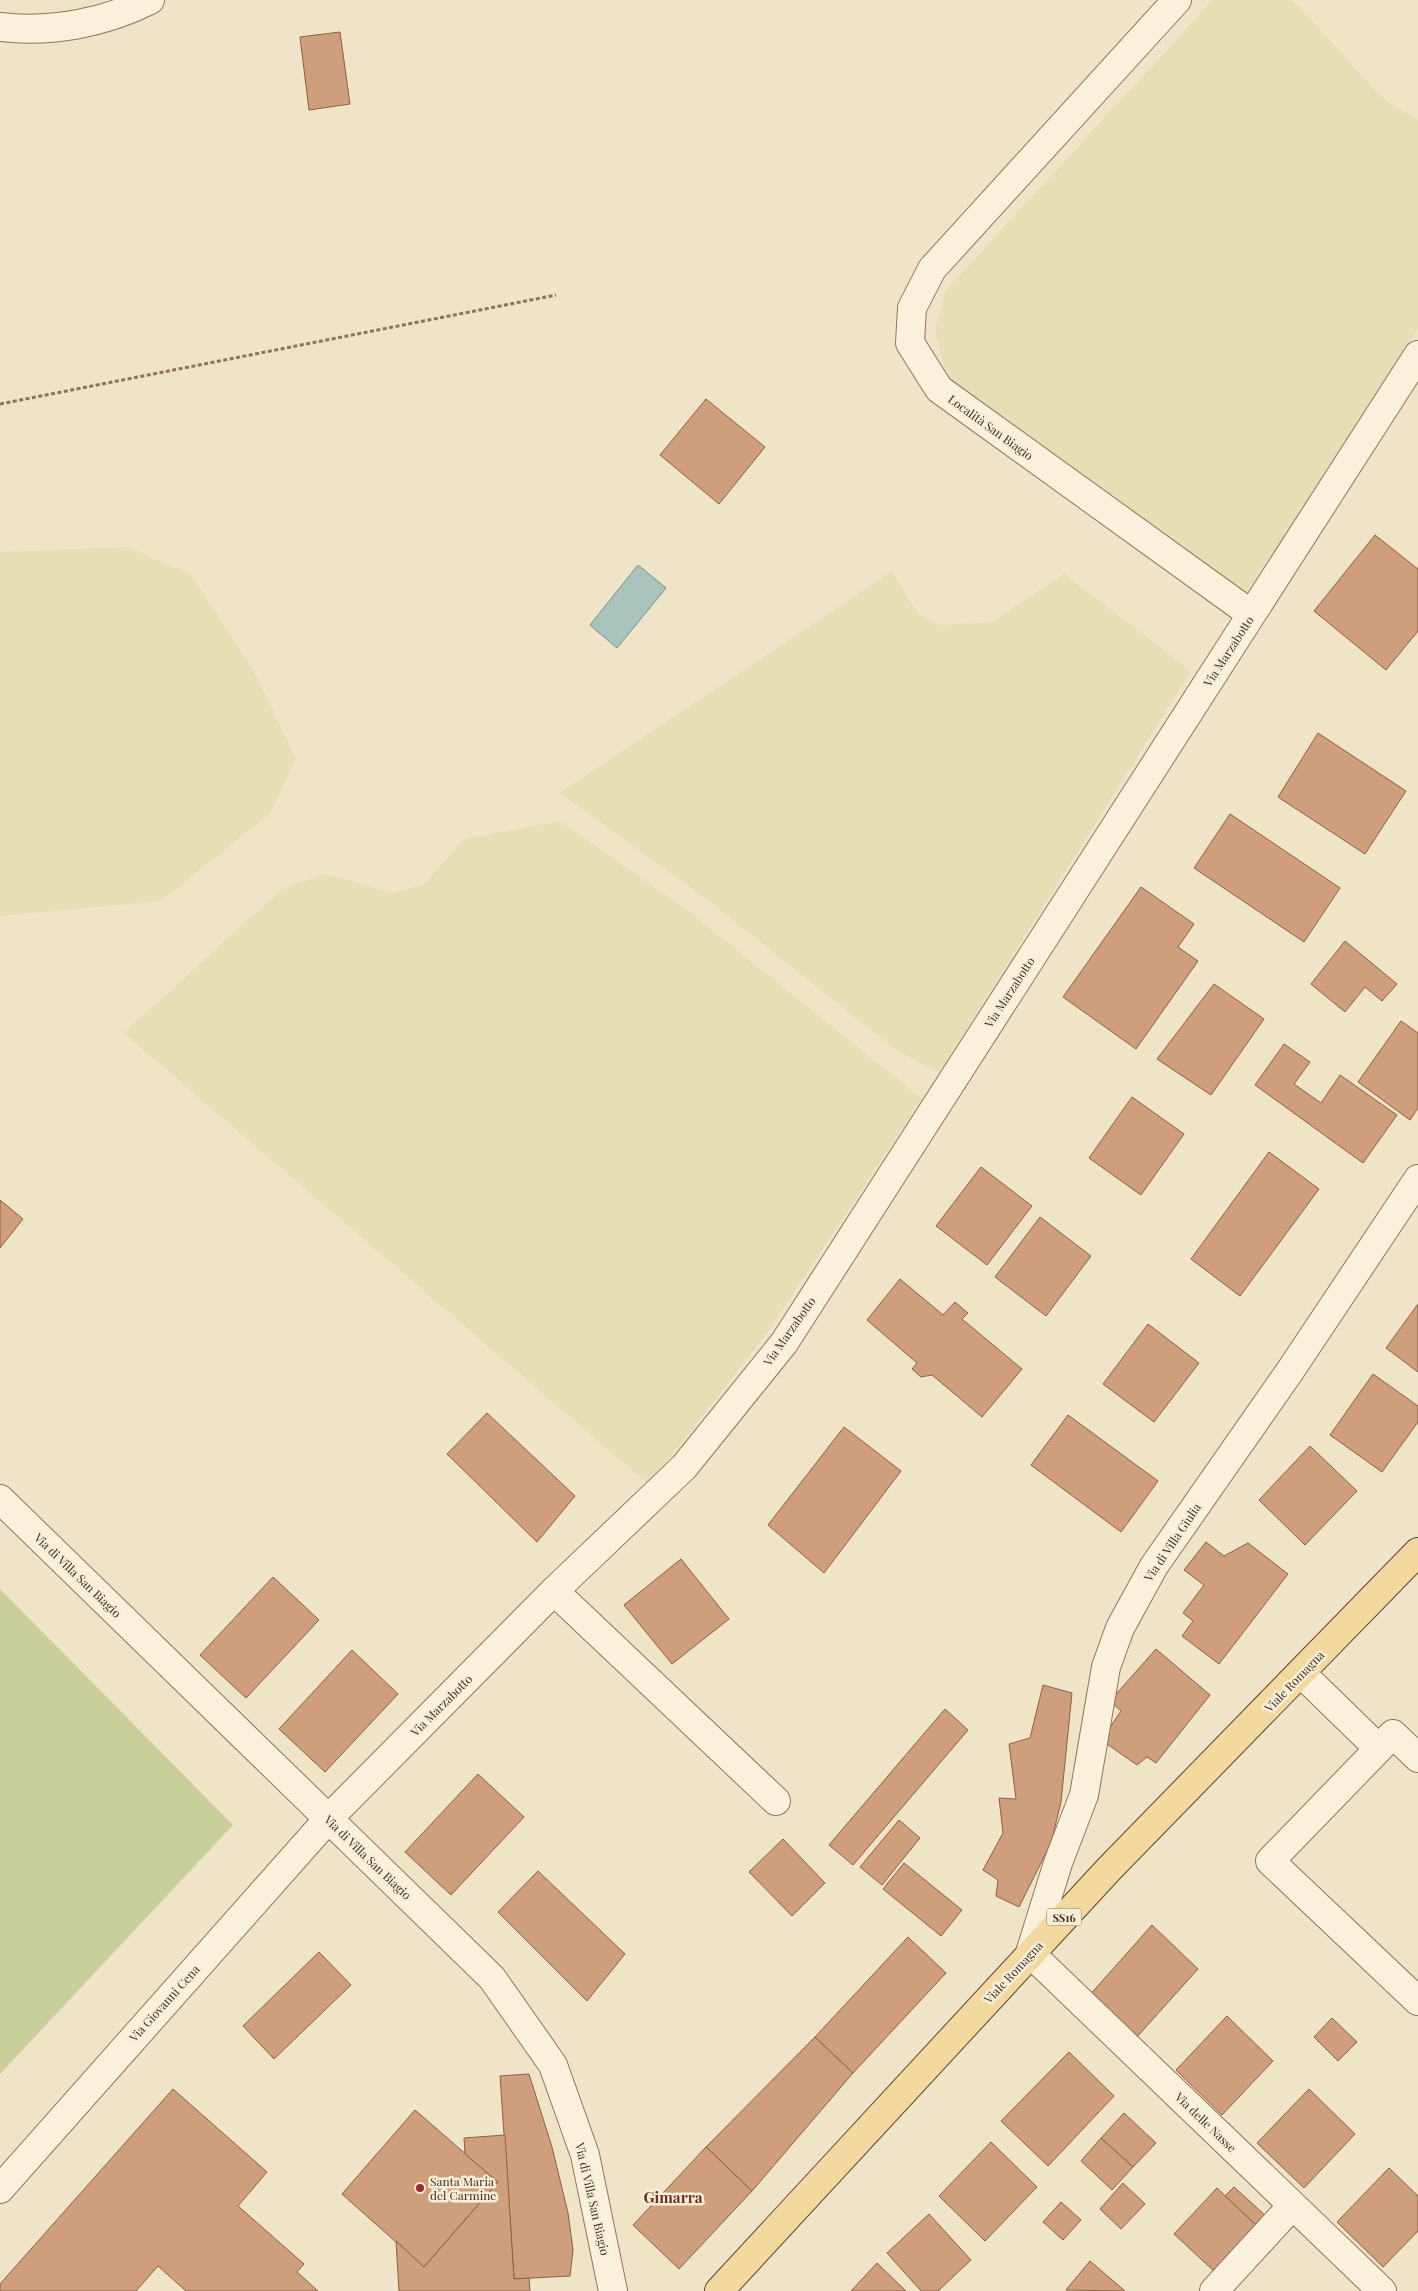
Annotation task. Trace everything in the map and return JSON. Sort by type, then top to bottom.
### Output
[{"type":"main road","name":"Viale Romagna","points":[[719,2291],[1030,1953],[1138,1839],[1418,1552]]},
{"type":"street","points":[[0,26],[24,30],[86,24],[150,0]]},
{"type":"street","name":"Località San Biagio","points":[[1177,0],[932,269],[912,308],[910,342],[939,389],[1251,614]]},
{"type":"street","name":"Via Marzabotto","points":[[329,1818],[554,1591],[684,1466],[784,1343],[1418,355]]},
{"type":"street","name":"Via di Villa Giulia","points":[[1030,1953],[1058,1863],[1084,1795],[1106,1667],[1120,1628],[1154,1566],[1290,1371],[1418,1179]]},
{"type":"street","name":"Via di Villa San Biagio","points":[[0,1499],[492,1978],[553,2064],[585,2155],[613,2291]]},
{"type":"street","points":[[554,1591],[776,1800]]},
{"type":"street","points":[[1301,1673],[1378,1748]]},
{"type":"street","points":[[1418,1758],[1393,1734],[1270,1861],[1418,2001]]},
{"type":"street","name":"Via Giovanni Cena","points":[[0,2189],[329,1818]]},
{"type":"street","name":"Via delle Nasse","points":[[1030,1953],[1382,2291]]},
{"type":"street","points":[[1214,2291],[1292,2206]]},
{"type":"path","points":[[0,404],[556,295]]},
{"type":"shaded area","points":[[1213,0],[1292,0],[1386,101],[1418,120],[1418,329],[1246,597],[947,381],[935,330],[946,290]]},
{"type":"shaded area","points":[[128,547],[191,575],[253,670],[296,758],[271,813],[161,901],[0,916],[0,552]]},
{"type":"shaded area","points":[[892,571],[919,616],[940,625],[992,622],[1064,574],[1191,671],[939,1073],[898,1051],[702,896],[560,793]]},
{"type":"shaded area","points":[[560,821],[691,913],[922,1099],[770,1329],[649,1485],[124,1033],[283,888],[326,874],[393,893],[423,885],[464,839]]},
{"type":"green space","points":[[0,1589],[233,1825],[0,2074]]},
{"type":"water","points":[[638,565],[666,588],[617,648],[590,625]]},
{"type":"building","points":[[340,32],[350,104],[309,110],[300,37]]},
{"type":"building","points":[[706,399],[765,447],[719,504],[660,455]]},
{"type":"building","points":[[1375,535],[1418,569],[1418,631],[1386,670],[1314,611]]},
{"type":"building","points":[[1318,733],[1406,791],[1365,854],[1278,797]]},
{"type":"building","points":[[1230,814],[1340,888],[1304,942],[1194,868]]},
{"type":"building","points":[[1141,887],[1194,924],[1178,947],[1198,961],[1136,1049],[1063,997]]},
{"type":"building","points":[[1345,941],[1397,984],[1382,1001],[1365,987],[1345,1012],[1311,984]]},
{"type":"building","points":[[1214,984],[1264,1019],[1211,1095],[1157,1059]]},
{"type":"building","points":[[1401,1021],[1418,1033],[1418,1108],[1410,1120],[1358,1082]]},
{"type":"building","points":[[1284,1044],[1310,1062],[1294,1084],[1321,1103],[1340,1075],[1397,1115],[1363,1163],[1255,1085]]},
{"type":"building","points":[[1132,1097],[1184,1134],[1141,1195],[1089,1158]]},
{"type":"building","points":[[1269,1152],[1319,1189],[1240,1296],[1191,1259]]},
{"type":"building","points":[[981,1167],[1032,1206],[987,1265],[936,1226]]},
{"type":"building","points":[[0,1200],[23,1219],[0,1248]]},
{"type":"building","points":[[1040,1217],[1091,1256],[1046,1316],[995,1277]]},
{"type":"building","points":[[900,1279],[943,1315],[955,1302],[968,1313],[962,1319],[1022,1369],[982,1417],[932,1375],[921,1377],[912,1369],[917,1363],[867,1320]]},
{"type":"building","points":[[1418,1304],[1418,1372],[1386,1348]]},
{"type":"building","points":[[1148,1324],[1199,1363],[1154,1422],[1103,1384]]},
{"type":"building","points":[[1373,1374],[1418,1406],[1418,1422],[1382,1472],[1330,1435]]},
{"type":"building","points":[[487,1413],[575,1496],[537,1542],[447,1454]]},
{"type":"building","points":[[1068,1415],[1158,1481],[1121,1532],[1031,1465]]},
{"type":"building","points":[[844,1427],[901,1471],[824,1573],[768,1525]]},
{"type":"building","points":[[1310,1446],[1357,1491],[1305,1545],[1259,1500]]},
{"type":"building","points":[[1206,1542],[1224,1556],[1248,1543],[1288,1574],[1219,1664],[1182,1636],[1193,1621],[1183,1613],[1204,1585],[1184,1570]]},
{"type":"building","points":[[681,1559],[729,1619],[672,1664],[624,1605]]},
{"type":"building","points":[[273,1577],[319,1620],[246,1698],[200,1655]]},
{"type":"building","points":[[1156,1649],[1210,1695],[1156,1763],[1147,1757],[1137,1765],[1107,1744],[1108,1730],[1121,1711],[1110,1701]]},
{"type":"building","points":[[352,1650],[398,1694],[325,1772],[279,1729]]},
{"type":"building","points":[[1043,1685],[1072,1693],[1061,1802],[1051,1843],[1019,1907],[996,1896],[998,1880],[983,1870],[1003,1833],[999,1798],[1016,1799],[1009,1744],[1030,1738]]},
{"type":"building","points":[[945,1709],[968,1730],[853,1865],[829,1845]]},
{"type":"building","points":[[478,1774],[524,1817],[451,1895],[405,1852]]},
{"type":"building","points":[[899,1820],[920,1838],[882,1885],[860,1867]]},
{"type":"building","points":[[783,1839],[825,1883],[792,1916],[749,1872]]},
{"type":"building","points":[[904,1863],[962,1910],[941,1936],[883,1889]]},
{"type":"building","points":[[538,1871],[625,1954],[587,2001],[498,1912]]},
{"type":"building","points":[[1152,1925],[1198,1969],[1135,2039],[1088,1997]]},
{"type":"building","points":[[908,1937],[946,1973],[853,2073],[815,2037]]},
{"type":"building","points":[[319,1952],[351,1985],[274,2059],[243,2026]]},
{"type":"building","points":[[1227,2016],[1273,2061],[1222,2115],[1176,2070]]},
{"type":"building","points":[[1332,2018],[1357,2042],[1338,2061],[1314,2037]]},
{"type":"building","points":[[815,2037],[853,2073],[752,2191],[706,2147]]},
{"type":"building","points":[[1069,2052],[1114,2096],[1048,2166],[1001,2121]]},
{"type":"building","points":[[529,2074],[552,2147],[568,2213],[573,2250],[570,2276],[514,2279],[500,2076]]},
{"type":"building","points":[[173,2089],[267,2172],[238,2206],[304,2264],[297,2272],[318,2291],[186,2291],[158,2266],[136,2291],[0,2291],[0,2284]]},
{"type":"building","points":[[1309,2089],[1355,2134],[1304,2188],[1257,2143]]},
{"type":"building","name":"Santa Maria del Carmine","points":[[415,2110],[498,2182],[424,2267],[342,2194]]},
{"type":"building","points":[[1124,2113],[1156,2143],[1133,2167],[1101,2138]]},
{"type":"building","points":[[505,2135],[514,2279],[529,2278],[530,2291],[399,2291],[396,2241],[424,2267],[498,2182],[465,2154],[464,2138]]},
{"type":"building","points":[[1101,2138],[1133,2167],[1112,2190],[1081,2161]]},
{"type":"building","points":[[991,2142],[1037,2187],[985,2241],[939,2196]]},
{"type":"building","points":[[706,2147],[752,2191],[679,2269],[633,2225]]},
{"type":"building","points":[[1389,2168],[1418,2196],[1418,2231],[1383,2267],[1337,2222]]},
{"type":"building","points":[[1123,2183],[1145,2204],[1121,2229],[1100,2209]]},
{"type":"building","points":[[1234,2187],[1266,2216],[1257,2226],[1225,2196]]},
{"type":"building","points":[[1217,2188],[1257,2226],[1215,2272],[1174,2234]]},
{"type":"building","points":[[1061,2202],[1081,2220],[1063,2240],[1043,2222]]},
{"type":"building","points":[[929,2214],[971,2260],[938,2291],[921,2291],[887,2253]]},
{"type":"building","points":[[1090,2261],[1125,2291],[1066,2290]]},
{"type":"building","points":[[877,2263],[906,2291],[851,2291]]},
{"type":"place","name":"Santa Maria del Carmine","points":[[420,2188]]},
{"type":"district","name":"Gimarra","points":[[673,2197]]}]
